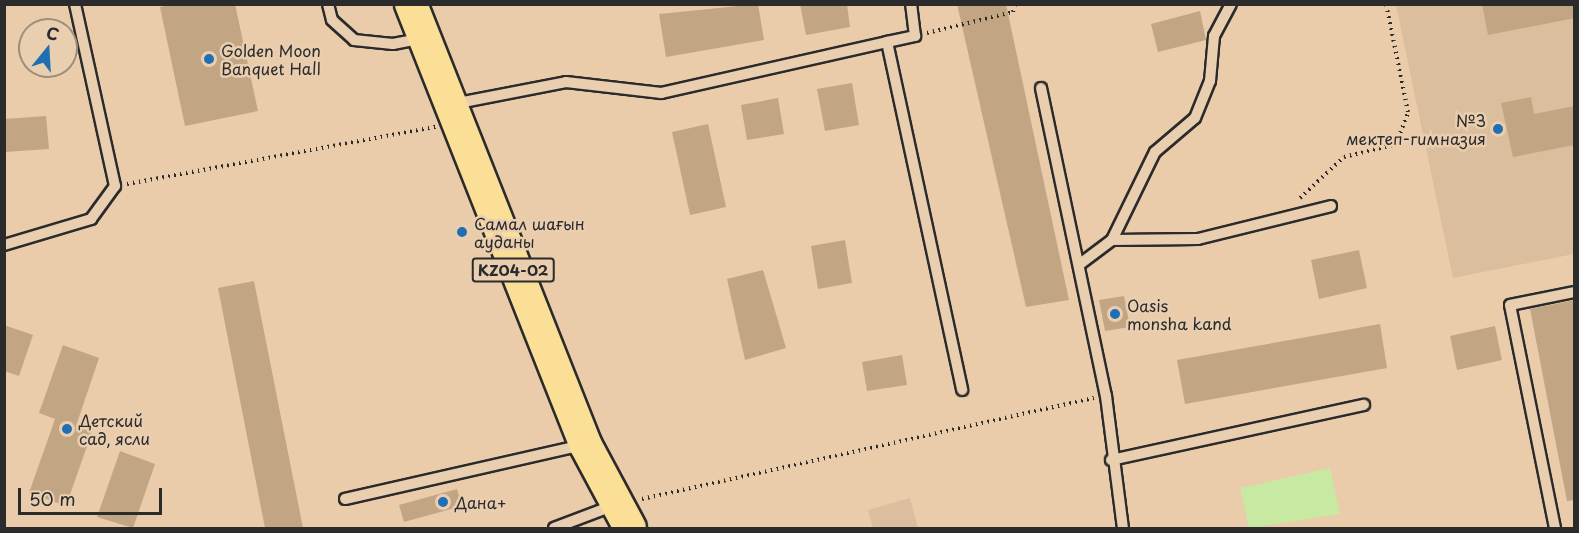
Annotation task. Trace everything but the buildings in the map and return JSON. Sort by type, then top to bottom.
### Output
[{"type":"main road","name":"KZ04-02","points":[[411,4],[450,114],[585,444],[624,516]]},
{"type":"lane","points":[[4,245],[91,219],[115,186],[75,4]]},
{"type":"lane","points":[[328,4],[332,20],[354,40],[393,44],[423,38]]},
{"type":"lane","points":[[450,114],[566,82],[661,93],[915,36],[911,4]]},
{"type":"lane","points":[[1080,264],[1112,240],[1155,152],[1195,118],[1210,81],[1214,36],[1231,4]]},
{"type":"lane","points":[[887,42],[962,390]]},
{"type":"lane","points":[[1041,88],[1080,264],[1106,396],[1112,460],[1123,528]]},
{"type":"lane","points":[[1112,240],[1198,238],[1331,206]]},
{"type":"lane","points":[[1555,528],[1510,305],[1575,292]]},
{"type":"lane","points":[[1112,460],[1364,405]]},
{"type":"lane","points":[[345,499],[585,444]]},
{"type":"lane","points":[[554,528],[624,516]]},
{"type":"path","points":[[915,36],[1013,12],[1015,4]]},
{"type":"path","points":[[1259,224],[1299,199],[1344,157],[1396,144],[1408,112],[1386,4]]},
{"type":"path","points":[[115,186],[450,114]]},
{"type":"path","points":[[624,516],[1106,396]]},
{"type":"shaded area","name":"№3 мектеп-гимназия","points":[[1396,5],[1574,5],[1574,254],[1453,278]]},
{"type":"shaded area","points":[[910,498],[918,528],[873,528],[868,510]]},
{"type":"green space","points":[[1330,468],[1340,514],[1249,528],[1240,488]]},
{"type":"place","name":"Golden Moon Banquet Hall","points":[[209,59]]},
{"type":"place","name":"№3 мектеп-гимназия","points":[[1498,129]]},
{"type":"place","name":"Самал шағын ауданы","points":[[462,232]]},
{"type":"place","name":"Oasis monsha kand","points":[[1115,314]]},
{"type":"place","name":"Детский сад, ясли","points":[[67,429]]},
{"type":"place","name":"Дана+","points":[[443,502]]}]
